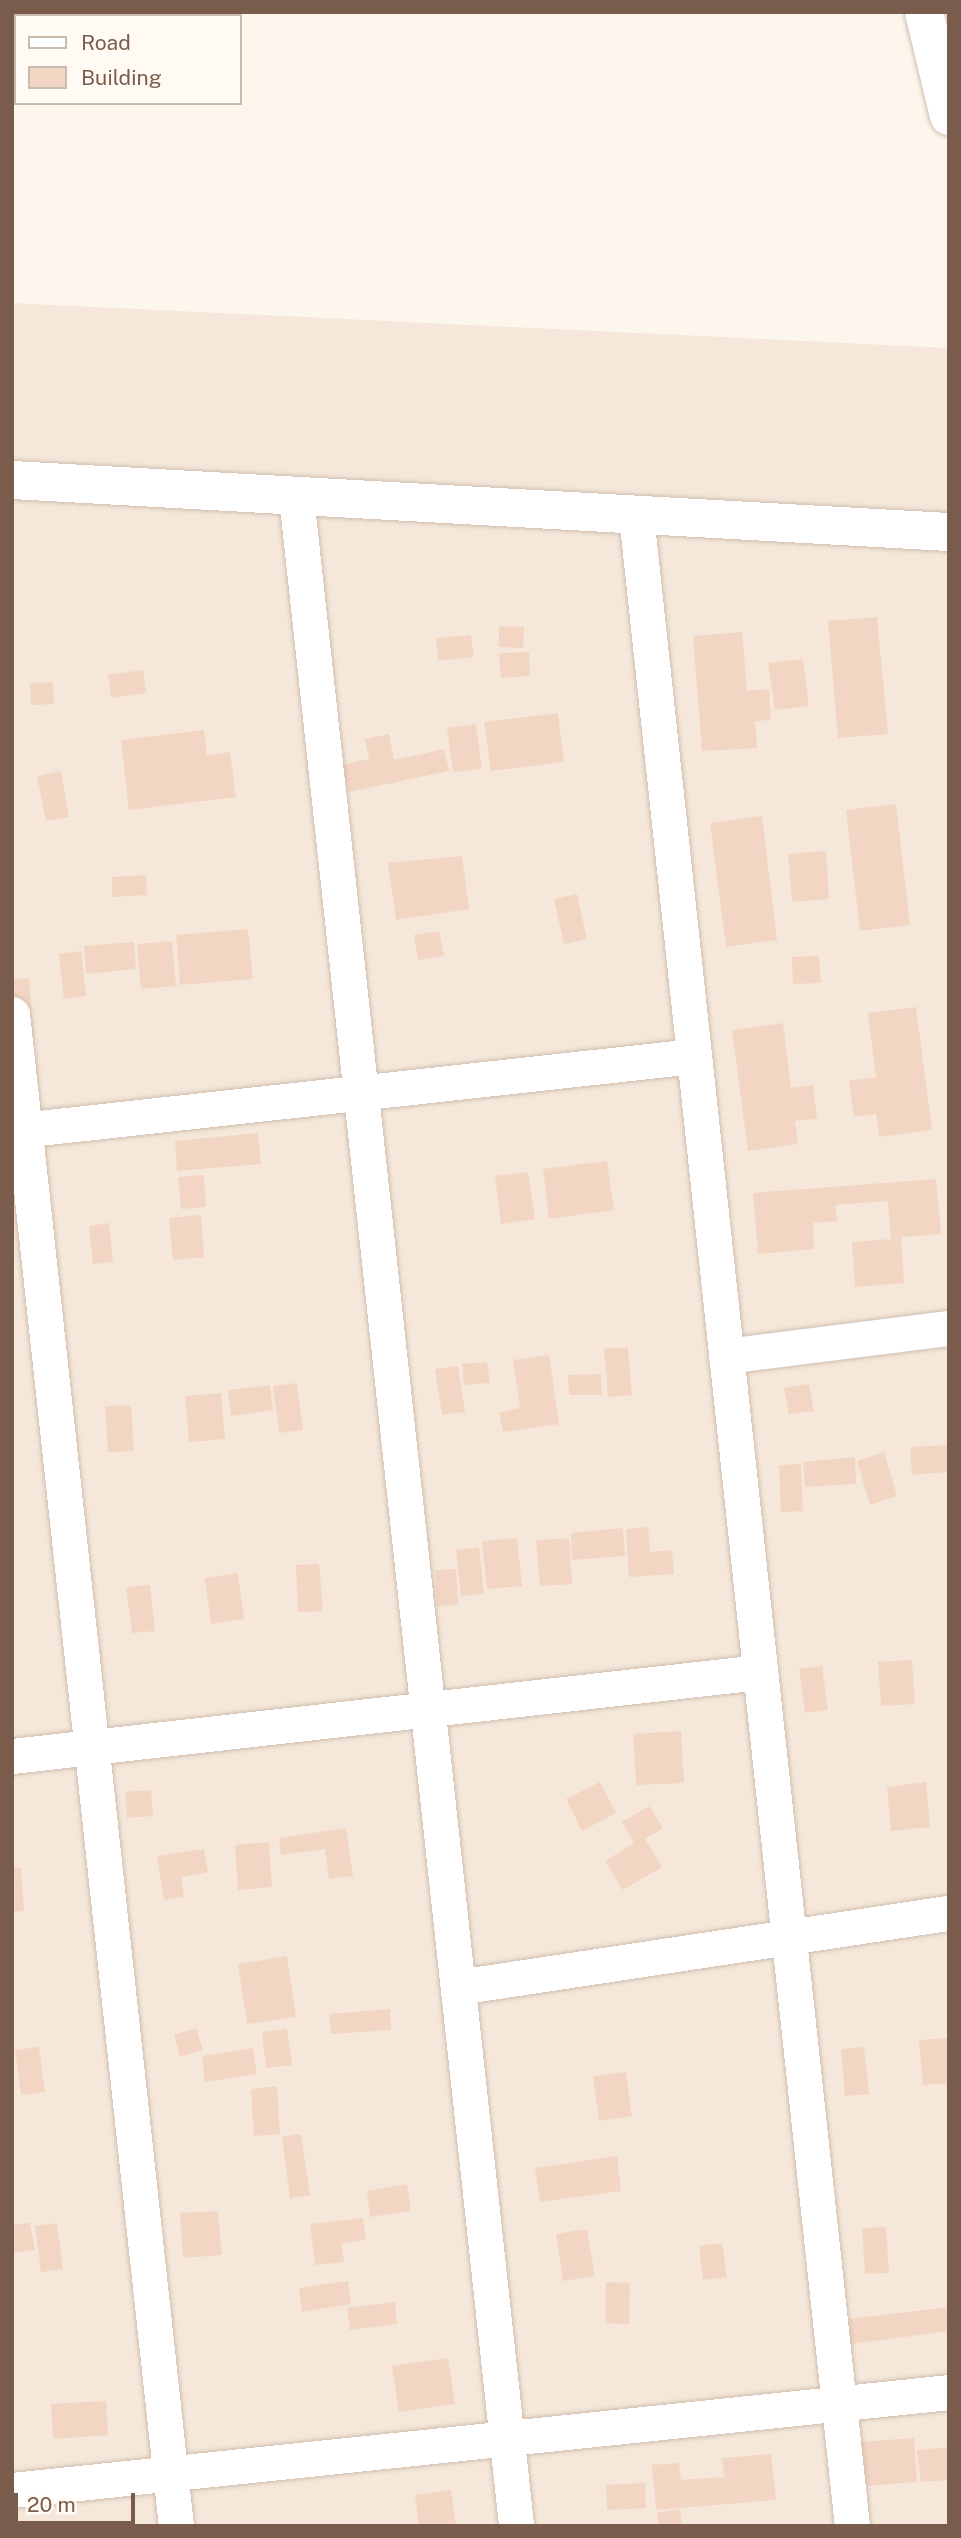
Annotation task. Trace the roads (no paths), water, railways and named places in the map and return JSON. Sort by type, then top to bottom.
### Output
[{"type":"street","points":[[924,12],[949,117]]},
{"type":"street","points":[[12,480],[949,532]]},
{"type":"street","points":[[296,496],[516,2526]]},
{"type":"street","points":[[636,515],[852,2526]]},
{"type":"street","points":[[12,1014],[18,1130],[91,1747],[176,2526]]},
{"type":"street","points":[[18,1130],[693,1056]]},
{"type":"street","points":[[726,1356],[949,1328]]},
{"type":"street","points":[[12,1756],[760,1671]]},
{"type":"street","points":[[457,1987],[949,1913]]},
{"type":"street","points":[[12,2490],[949,2392]]}]
